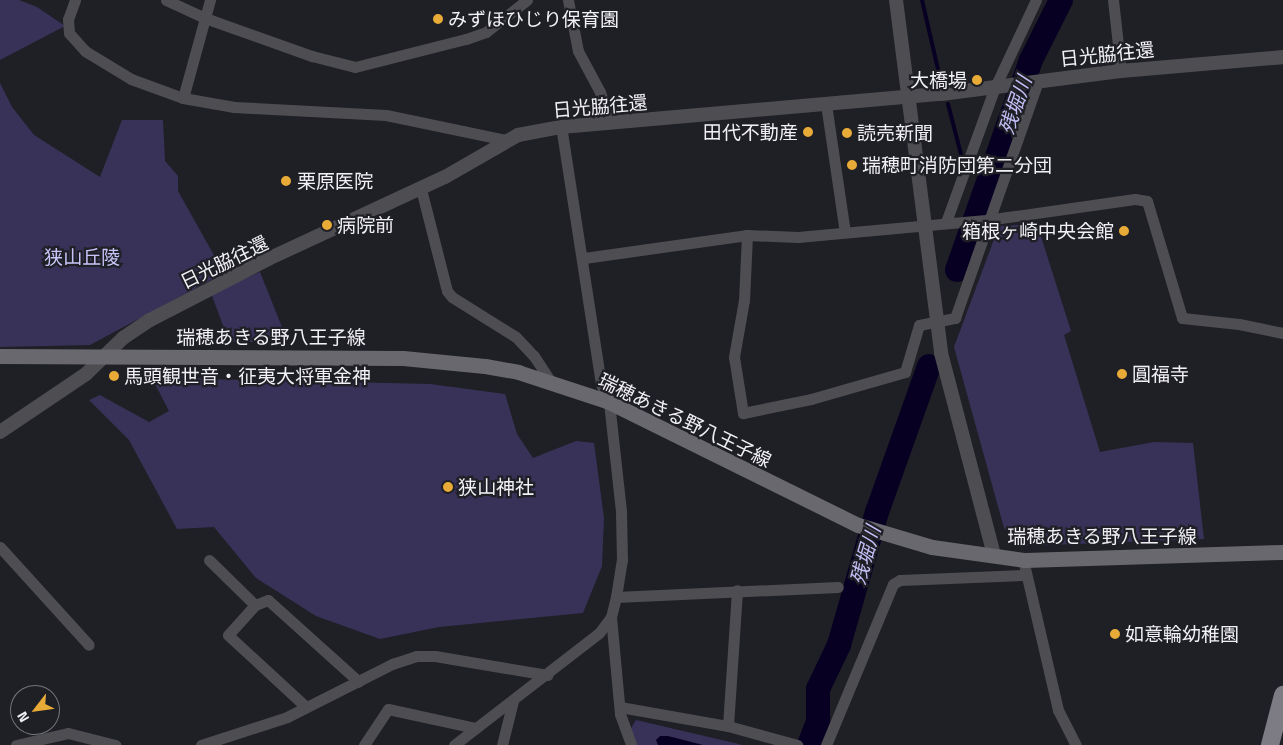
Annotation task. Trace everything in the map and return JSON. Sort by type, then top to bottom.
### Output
[{"type":"main road","name":"瑞穂あきる野八王子線","points":[[0,356],[403,358],[485,366],[551,382],[610,402],[858,525],[890,537],[1025,560],[1283,552]]},
{"type":"main road","points":[[1270,745],[1283,695]]},
{"type":"street","points":[[75,0],[68,19],[69,33],[85,51],[131,79],[184,98],[234,107],[386,115],[506,140]]},
{"type":"street","points":[[166,0],[205,18],[312,56],[355,67],[466,39],[486,32],[527,0]]},
{"type":"street","points":[[184,98],[210,0]]},
{"type":"street","points":[[568,0],[578,51],[600,92],[610,123]]},
{"type":"street","points":[[896,0],[936,320],[947,383],[994,555]]},
{"type":"street","points":[[950,222],[999,86],[1036,0]]},
{"type":"street","points":[[1113,0],[1121,71]]},
{"type":"street","name":"日光脇往還","points":[[0,432],[86,374],[123,338],[150,320],[206,290],[421,189],[506,140],[561,127],[908,97],[1121,71],[1283,57]]},
{"type":"street","points":[[747,236],[744,300],[734,357],[743,413],[811,399],[904,372],[919,325],[936,320],[955,318],[985,219],[1035,81]]},
{"type":"street","points":[[826,104],[845,232]]},
{"type":"street","points":[[561,127],[584,258],[601,384],[610,402],[621,511],[622,560],[611,617],[620,707],[631,745]]},
{"type":"street","points":[[421,189],[447,291],[452,297],[516,337],[534,356],[551,382]]},
{"type":"street","points":[[584,258],[747,236],[798,237],[985,219],[1135,199],[1147,200],[1182,318],[1239,324],[1283,333]]},
{"type":"street","points":[[0,547],[89,645]]},
{"type":"street","points":[[209,560],[255,605]]},
{"type":"street","points":[[1025,560],[1025,576],[1058,710],[1073,741],[1059,745]]},
{"type":"street","points":[[826,745],[893,584],[900,580],[1025,576]]},
{"type":"street","points":[[616,597],[737,590],[838,587]]},
{"type":"street","points":[[728,726],[737,590]]},
{"type":"street","points":[[306,707],[228,635],[255,605],[268,600],[359,682]]},
{"type":"street","points":[[454,745],[599,633],[611,617]]},
{"type":"street","points":[[201,745],[287,717],[398,661],[416,656],[435,656],[547,675]]},
{"type":"street","points":[[502,745],[513,701]]},
{"type":"street","points":[[620,707],[728,726],[794,744]]},
{"type":"street","points":[[364,745],[388,709],[476,728]]},
{"type":"street","points":[[16,745],[68,733],[115,745]]},
{"type":"green space","points":[[0,0],[19,0],[37,7],[65,26],[0,60]]},
{"type":"green space","name":"狭山丘陵","points":[[0,83],[12,107],[34,135],[100,177],[122,120],[163,120],[165,161],[178,176],[178,191],[224,273],[90,345],[0,347]]},
{"type":"green space","points":[[1037,224],[1071,331],[1064,335],[1100,452],[1154,442],[1193,443],[1204,539],[1025,546],[1004,528],[954,347],[999,226]]},
{"type":"green space","points":[[260,272],[288,342],[229,342],[211,293]]},
{"type":"green space","points":[[161,370],[203,379],[430,384],[505,394],[517,434],[533,458],[576,441],[594,443],[604,518],[602,566],[583,613],[439,627],[380,639],[316,616],[256,578],[214,527],[177,529],[129,440],[89,400],[100,395],[149,422],[169,411],[155,384]]},
{"type":"green space","points":[[636,720],[743,745],[637,745],[630,730]]},
{"type":"shaded area","points":[[660,736],[668,736],[703,745],[658,745],[656,740]]},
{"type":"waterway","points":[[922,0],[941,82]]},
{"type":"waterway","name":"残堀川","points":[[957,270],[1031,60],[1061,0]]},
{"type":"waterway","points":[[948,104],[963,162]]},
{"type":"waterway","name":"残堀川","points":[[809,745],[818,721],[818,689],[839,645],[877,512],[929,366]]},
{"type":"place","name":"みずほひじり保育園","points":[[438,19]]},
{"type":"place","name":"大橋場","points":[[977,80]]},
{"type":"place","name":"田代不動産","points":[[808,132]]},
{"type":"place","name":"読売新聞","points":[[847,133]]},
{"type":"place","name":"瑞穂町消防団第二分団","points":[[852,165]]},
{"type":"place","name":"栗原医院","points":[[286,181]]},
{"type":"place","name":"病院前","points":[[327,225]]},
{"type":"place","name":"箱根ヶ崎中央会館","points":[[1124,231]]},
{"type":"place","name":"圓福寺","points":[[1122,374]]},
{"type":"place","name":"馬頭観世音・征夷大将軍金神","points":[[114,376]]},
{"type":"place","name":"狭山神社","points":[[448,487]]},
{"type":"place","name":"如意輪幼稚園","points":[[1115,634]]}]
